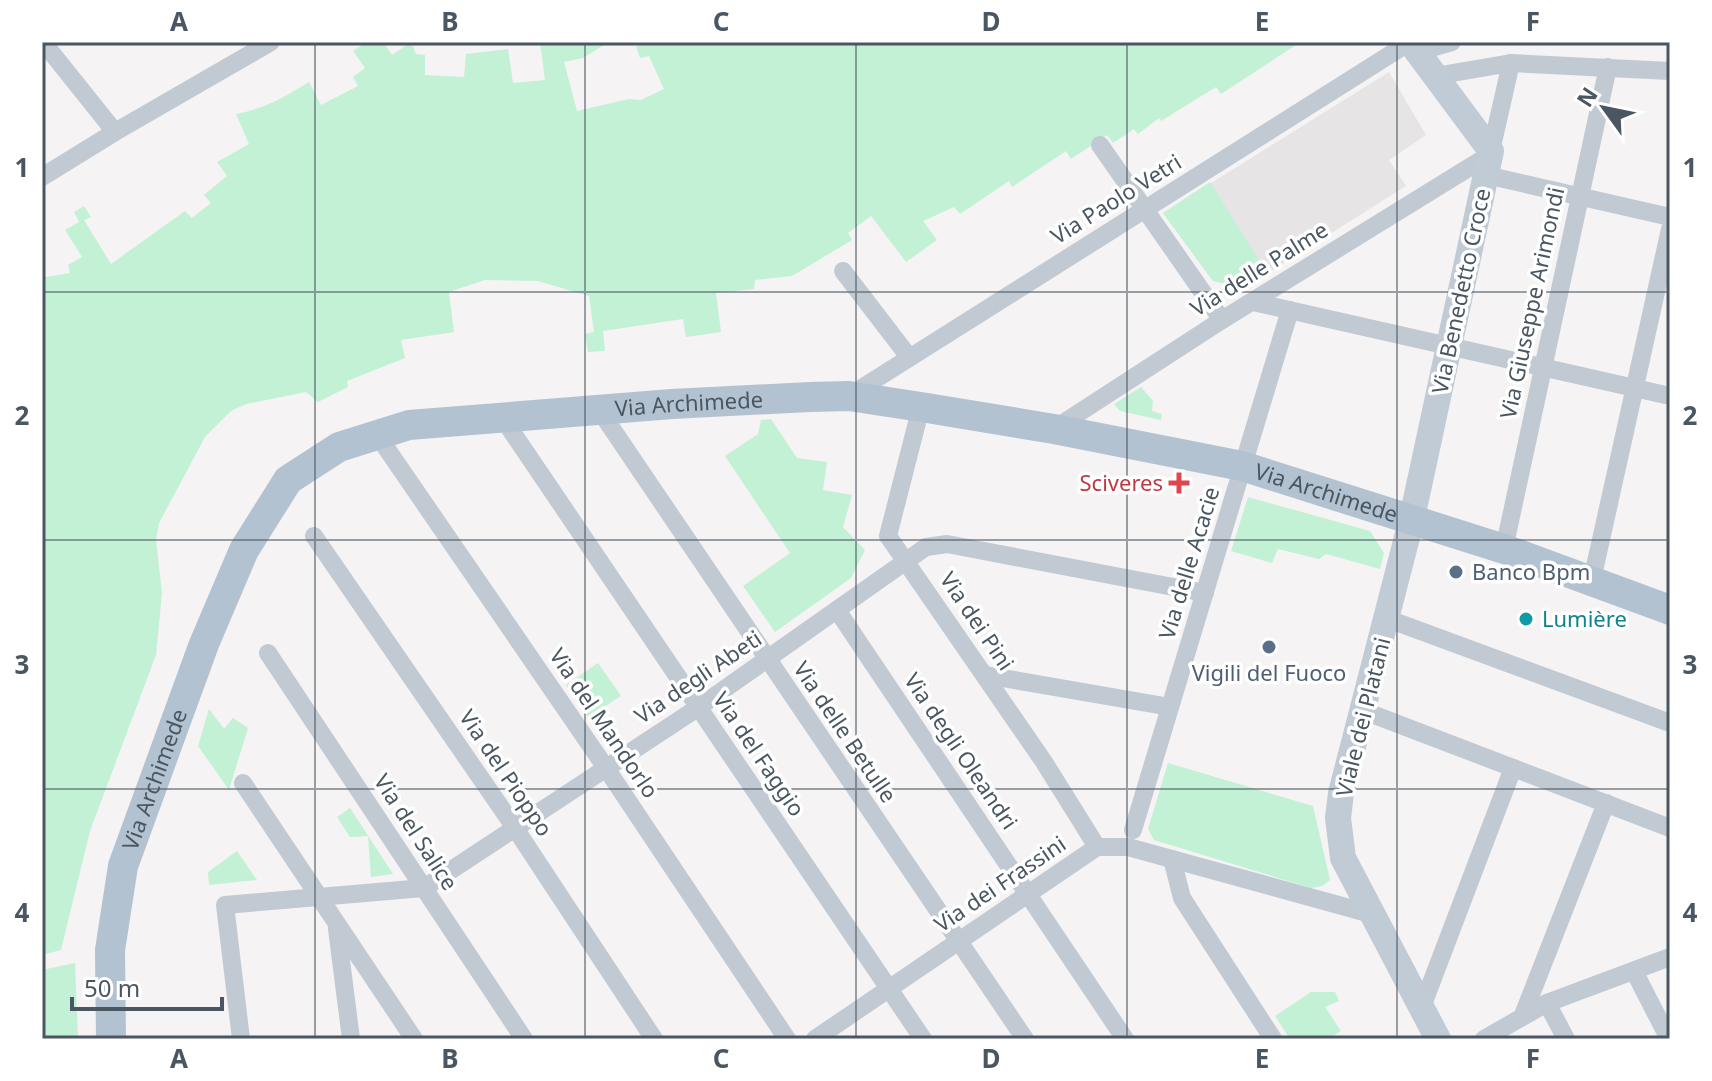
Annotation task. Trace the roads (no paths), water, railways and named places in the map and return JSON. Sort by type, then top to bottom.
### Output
[{"type":"main road","name":"Via Archimede","points":[[111,1039],[110,950],[123,866],[204,644],[244,550],[288,480],[339,447],[409,425],[672,404],[849,396],[1054,429],[1242,466],[1412,518],[1670,610]]},
{"type":"street","points":[[43,42],[115,132]]},
{"type":"street","points":[[42,177],[271,42]]},
{"type":"street","name":"Via Paolo Vetri","points":[[849,396],[1412,45],[1452,42]]},
{"type":"street","points":[[1412,45],[1489,160],[1580,196],[1670,217]]},
{"type":"street","points":[[1435,76],[1511,63],[1670,71]]},
{"type":"street","name":"Via Benedetto Croce","points":[[1412,518],[1511,63]]},
{"type":"street","name":"Via Giuseppe Arimondi","points":[[1504,549],[1608,67]]},
{"type":"street","points":[[1100,145],[1222,320]]},
{"type":"street","name":"Via delle Palme","points":[[1054,429],[1222,320],[1489,160]]},
{"type":"street","points":[[1592,580],[1670,229]]},
{"type":"street","points":[[843,271],[909,357]]},
{"type":"street","points":[[1253,302],[1670,396]]},
{"type":"street","name":"Via delle Acacie","points":[[1133,830],[1290,310]]},
{"type":"street","name":"Via dei Pini","points":[[921,407],[888,536],[1044,762],[1097,847]]},
{"type":"street","name":"Via delle Betulle","points":[[600,411],[1025,1039]]},
{"type":"street","name":"Via del Faggio","points":[[502,417],[923,1039]]},
{"type":"street","name":"Via del Mandorlo","points":[[378,436],[787,1039]]},
{"type":"street","name":"Viale dei Platani","points":[[1412,518],[1341,793],[1338,818],[1343,858],[1438,1039]]},
{"type":"street","name":"Via del Pioppo","points":[[314,536],[515,828],[654,1039]]},
{"type":"street","name":"Via degli Abeti","points":[[241,1039],[225,905],[424,888],[699,707],[926,547],[947,544],[1205,593]]},
{"type":"street","name":"Via degli Oleandri","points":[[837,610],[1125,1039]]},
{"type":"street","points":[[1388,619],[1670,723]]},
{"type":"street","name":"Via del Salice","points":[[268,653],[524,1039]]},
{"type":"street","points":[[985,675],[1170,707]]},
{"type":"street","points":[[1364,711],[1670,828]]},
{"type":"street","points":[[1422,1007],[1513,768]]},
{"type":"street","points":[[243,783],[414,1039]]},
{"type":"street","points":[[1523,1015],[1606,803]]},
{"type":"street","name":"Via dei Frassini","points":[[815,1039],[1097,847],[1128,847],[1371,914]]},
{"type":"street","points":[[1172,859],[1182,898],[1273,1039]]},
{"type":"street","points":[[336,922],[351,1039]]},
{"type":"street","points":[[1484,1039],[1547,1003],[1670,957]]},
{"type":"street","points":[[1634,971],[1669,1039]]},
{"type":"street","points":[[1547,1003],[1566,1039]]},
{"type":"place","name":"Sciveres","points":[[1179,483]]},
{"type":"place","name":"Banco Bpm","points":[[1456,572]]},
{"type":"place","name":"Lumière","points":[[1526,619]]},
{"type":"place","name":"Vigili del Fuoco","points":[[1269,647]]}]
